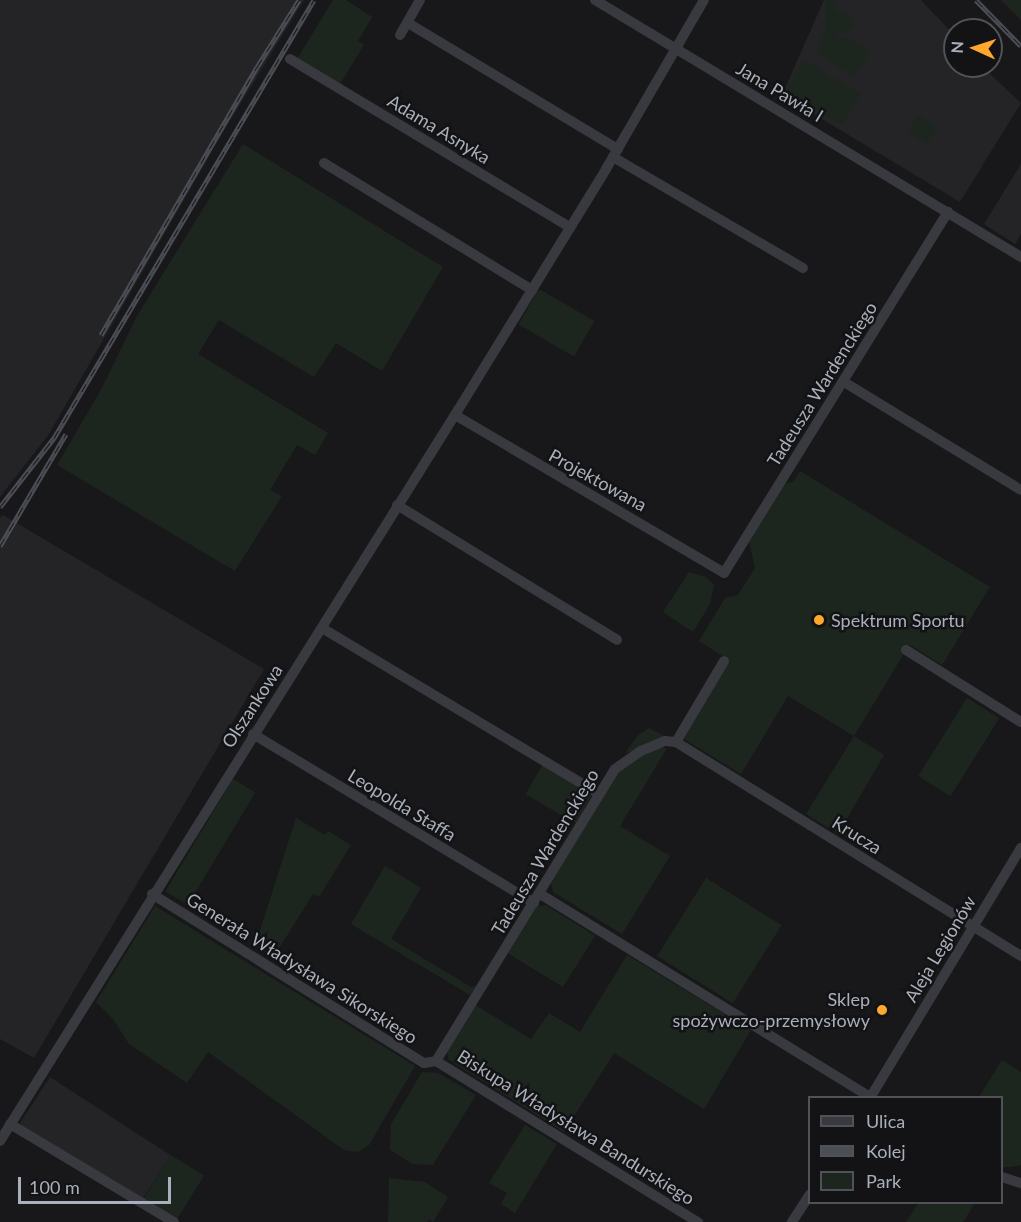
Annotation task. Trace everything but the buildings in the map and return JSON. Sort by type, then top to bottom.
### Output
[{"type":"street","points":[[400,36],[420,0]]},
{"type":"street","name":"Jana Pawła I","points":[[595,0],[1021,256]]},
{"type":"street","name":"Olszankowa","points":[[0,1141],[152,894],[455,415],[616,153],[704,0]]},
{"type":"street","points":[[408,23],[803,268]]},
{"type":"street","name":"Adama Asnyka","points":[[290,59],[570,227]]},
{"type":"street","points":[[324,163],[532,290]]},
{"type":"street","name":"Tadeusza Wardenckiego","points":[[724,573],[948,212]]},
{"type":"street","points":[[844,382],[1021,490]]},
{"type":"street","name":"Projektowana","points":[[455,415],[724,573]]},
{"type":"street","points":[[397,506],[617,640]]},
{"type":"street","points":[[322,628],[599,794]]},
{"type":"street","points":[[906,650],[1021,723]]},
{"type":"street","points":[[676,742],[724,661]]},
{"type":"street","name":"Leopolda Staffa","points":[[253,734],[537,898],[869,1096]]},
{"type":"street","name":"Tadeusza Wardenckiego","points":[[436,1061],[599,794],[621,763],[665,741],[676,742]]},
{"type":"street","name":"Krucza","points":[[676,742],[1021,956]]},
{"type":"street","name":"Aleja Legionów","points":[[872,1096],[1021,848]]},
{"type":"street","name":"Generała Władysława Sikorskiego","points":[[152,894],[424,1063],[436,1061]]},
{"type":"street","name":"Biskupa Władysława Bandurskiego","points":[[436,1061],[698,1222]]},
{"type":"street","points":[[10,1124],[174,1222]]},
{"type":"street","points":[[1003,1177],[1021,1183]]},
{"type":"street","points":[[792,1222],[808,1197]]},
{"type":"shaded area","points":[[0,0],[304,0],[223,132],[49,434],[0,497]]},
{"type":"shaded area","points":[[824,0],[921,0],[943,23],[943,78],[995,78],[1021,103],[960,202],[782,95]]},
{"type":"shaded area","points":[[1021,164],[1021,234],[1015,244],[984,224]]},
{"type":"shaded area","points":[[3,515],[264,669],[34,1058],[0,1039],[0,518]]},
{"type":"shaded area","points":[[50,1077],[171,1155],[140,1203],[19,1125]]},
{"type":"green space","points":[[333,0],[346,0],[372,17],[358,41],[364,45],[340,84],[297,59]]},
{"type":"green space","points":[[826,0],[836,0],[836,46],[826,46]]},
{"type":"green space","points":[[1001,0],[1021,0],[1021,20]]},
{"type":"green space","points":[[842,11],[850,14],[853,22],[850,30],[842,33],[834,30],[831,22],[834,14]]},
{"type":"green space","points":[[825,32],[851,40],[871,51],[853,76],[816,53]]},
{"type":"green space","points":[[804,60],[861,94],[842,125],[785,91]]},
{"type":"green space","points":[[918,115],[938,127],[927,144],[908,132]]},
{"type":"green space","points":[[243,144],[443,267],[382,371],[336,343],[314,377],[219,320],[198,354],[328,433],[315,455],[297,445],[270,490],[282,496],[235,571],[57,465],[102,388],[137,316]]},
{"type":"green space","points":[[539,289],[594,321],[574,357],[518,325]]},
{"type":"green space","name":"Spektrum Sportu","points":[[800,471],[990,587],[942,665],[910,645],[854,736],[788,696],[741,774],[684,739],[729,660],[699,641],[725,598],[738,595],[755,568],[749,542],[785,484],[794,481]]},
{"type":"green space","points":[[689,572],[706,577],[714,585],[710,604],[693,632],[663,612]]},
{"type":"green space","points":[[967,698],[999,718],[950,796],[918,776]]},
{"type":"green space","points":[[649,728],[664,736],[625,754],[637,736]]},
{"type":"green space","points":[[854,736],[884,755],[838,834],[806,814]]},
{"type":"green space","points":[[657,748],[667,748],[620,826],[670,856],[622,934],[553,892],[551,882],[622,766]]},
{"type":"green space","points":[[543,764],[593,793],[576,823],[526,794]]},
{"type":"green space","points":[[233,779],[255,792],[188,905],[166,891]]},
{"type":"green space","points":[[296,818],[325,835],[328,831],[351,845],[319,897],[313,894],[273,958],[255,946]]},
{"type":"green space","points":[[385,866],[421,888],[391,939],[471,987],[476,986],[470,995],[351,924]]},
{"type":"green space","points":[[706,878],[781,925],[733,1003],[657,956]]},
{"type":"green space","points":[[546,905],[595,936],[563,987],[507,953],[535,907]]},
{"type":"green space","points":[[155,906],[415,1066],[369,1145],[358,1152],[344,1150],[208,1052],[187,1083],[129,1044],[113,1019],[96,1002]]},
{"type":"green space","points":[[627,955],[751,1030],[704,1109],[614,1053],[564,1132],[449,1060],[447,1052],[475,1005],[531,1039],[549,1013],[580,1032]]},
{"type":"green space","points":[[1002,1060],[1021,1072],[1021,1165],[1003,1167],[1003,1096],[980,1096]]},
{"type":"green space","points":[[422,1072],[438,1073],[476,1095],[433,1165],[413,1164],[390,1150],[391,1124]]},
{"type":"green space","points":[[525,1125],[557,1144],[515,1213],[501,1204],[507,1193],[489,1183]]},
{"type":"green space","points":[[171,1155],[204,1176],[177,1220],[143,1199]]},
{"type":"green space","points":[[389,1178],[425,1182],[448,1197],[433,1222],[429,1219],[427,1222],[388,1222]]},
{"type":"green space","points":[[918,1204],[974,1204],[963,1222],[906,1222]]},
{"type":"railway","points":[[101,335],[257,67],[299,0]]},
{"type":"railway","points":[[0,507],[54,438],[314,0]]},
{"type":"railway","points":[[976,0],[1021,46]]},
{"type":"railway","points":[[0,546],[66,434]]},
{"type":"place","name":"Spektrum Sportu","points":[[819,620]]},
{"type":"place","name":"Sklep spożywczo-przemysłowy","points":[[882,1010]]}]
